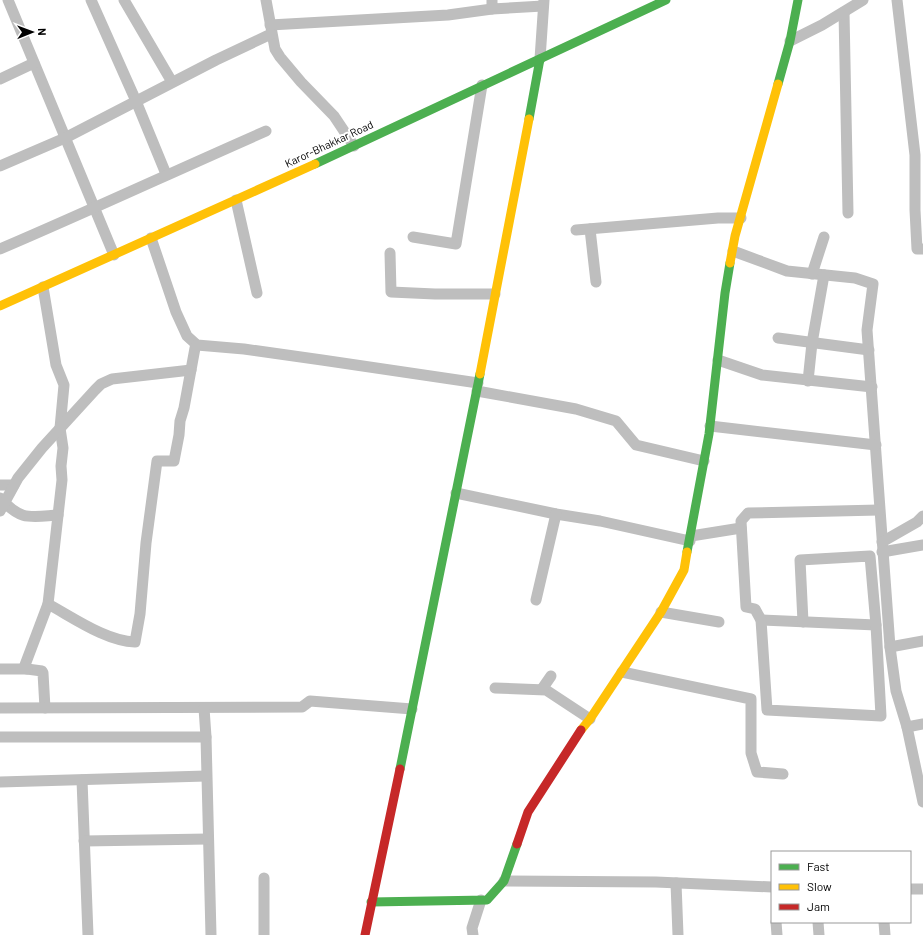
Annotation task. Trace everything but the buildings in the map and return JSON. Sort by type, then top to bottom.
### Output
[{"type":"main road","name":"Karor-Bhakkar Road","points":[[0,306],[354,146],[540,59],[562,47],[666,0]]},
{"type":"main road","points":[[371,902],[487,900],[504,881],[528,812],[578,733],[590,719],[661,612],[684,570],[710,426],[725,293],[735,236],[790,41],[798,0]]},
{"type":"main road","points":[[365,935],[478,387],[540,59]]},
{"type":"street","points":[[8,0],[114,255]]},
{"type":"street","points":[[91,0],[136,100],[166,174]]},
{"type":"street","points":[[124,0],[172,82]]},
{"type":"street","points":[[266,0],[275,49],[280,57],[334,116],[354,146]]},
{"type":"street","points":[[790,41],[863,0]]},
{"type":"street","points":[[896,0],[919,154],[919,218],[917,249],[923,249]]},
{"type":"street","points":[[0,166],[65,138],[271,30],[448,15],[492,5],[543,3],[540,59]]},
{"type":"street","points":[[844,12],[848,213]]},
{"type":"street","points":[[0,79],[34,64]]},
{"type":"street","points":[[413,237],[456,244],[482,85]]},
{"type":"street","points":[[0,250],[166,174],[266,131]]},
{"type":"street","points":[[236,200],[257,293]]},
{"type":"street","points":[[576,230],[718,218],[741,218]]},
{"type":"street","points":[[590,229],[596,282]]},
{"type":"street","points":[[812,274],[824,237]]},
{"type":"street","points":[[151,238],[176,312],[187,336],[197,345],[315,359],[478,387],[576,409],[616,421],[636,445],[704,461]]},
{"type":"street","points":[[733,251],[787,271],[855,278],[873,284],[867,330],[890,647],[896,691],[907,727],[923,802]]},
{"type":"street","points":[[390,253],[391,292],[495,294]]},
{"type":"street","points":[[808,380],[812,343],[824,275]]},
{"type":"street","points":[[27,669],[26,665],[48,604],[62,480],[61,466],[63,448],[60,428],[64,385],[56,365],[43,287]]},
{"type":"street","points":[[778,338],[869,350]]},
{"type":"street","points":[[48,604],[103,634],[124,642],[135,642],[140,614],[146,543],[157,461],[174,461],[180,421],[195,348],[197,345]]},
{"type":"street","points":[[718,360],[762,375],[872,387]]},
{"type":"street","points":[[58,514],[29,517],[21,516],[1,504],[18,478],[42,448],[102,384],[112,379],[191,370]]},
{"type":"street","points":[[710,426],[876,445]]},
{"type":"street","points":[[0,485],[14,485]]},
{"type":"street","points":[[456,493],[556,514],[690,538],[741,528]]},
{"type":"street","points":[[803,622],[800,560],[870,556],[876,625],[881,716],[767,710],[761,620],[755,609],[746,607],[741,528],[741,521],[748,513],[879,510]]},
{"type":"street","points":[[536,600],[556,514]]},
{"type":"street","points":[[882,547],[923,516]]},
{"type":"street","points":[[882,547],[923,545]]},
{"type":"street","points":[[661,612],[719,622]]},
{"type":"street","points":[[761,620],[876,625]]},
{"type":"street","points":[[890,647],[923,641]]},
{"type":"street","points":[[0,669],[27,669],[42,671],[45,708]]},
{"type":"street","points":[[622,672],[751,698],[751,753],[757,772],[783,774]]},
{"type":"street","points":[[542,690],[551,676]]},
{"type":"street","points":[[495,688],[546,690],[590,719]]},
{"type":"street","points":[[0,708],[302,707],[310,701],[412,709]]},
{"type":"street","points":[[204,708],[211,935]]},
{"type":"street","points":[[907,727],[923,724]]},
{"type":"street","points":[[0,737],[206,737]]},
{"type":"street","points":[[0,782],[206,776]]},
{"type":"street","points":[[82,780],[88,935]]},
{"type":"street","points":[[84,841],[208,839]]},
{"type":"street","points":[[264,878],[264,935]]},
{"type":"street","points":[[504,881],[676,883],[771,887]]},
{"type":"street","points":[[676,883],[678,935]]},
{"type":"street","points":[[911,889],[923,889]]},
{"type":"street","points":[[473,935],[472,928],[480,900]]},
{"type":"street","points":[[776,923],[777,935]]},
{"type":"street","points":[[818,923],[819,935]]},
{"type":"street","points":[[884,923],[885,935]]},
{"type":"traffic: fast","points":[[315,164],[666,0]]},
{"type":"traffic: fast","points":[[778,84],[790,41],[798,0]]},
{"type":"traffic: fast","points":[[529,119],[540,59]]},
{"type":"traffic: fast","points":[[687,552],[709,434],[725,293],[730,263]]},
{"type":"traffic: fast","points":[[400,769],[480,374]]},
{"type":"traffic: fast","points":[[371,902],[487,900],[504,881],[517,844]]},
{"type":"traffic: slow","points":[[730,263],[735,236],[778,84]]},
{"type":"traffic: slow","points":[[480,374],[529,119]]},
{"type":"traffic: slow","points":[[0,306],[315,164]]},
{"type":"traffic: slow","points":[[581,730],[590,719],[661,612],[684,570],[687,552]]},
{"type":"traffic: jam","points":[[517,844],[528,812],[581,730]]},
{"type":"traffic: jam","points":[[365,935],[400,769]]}]
